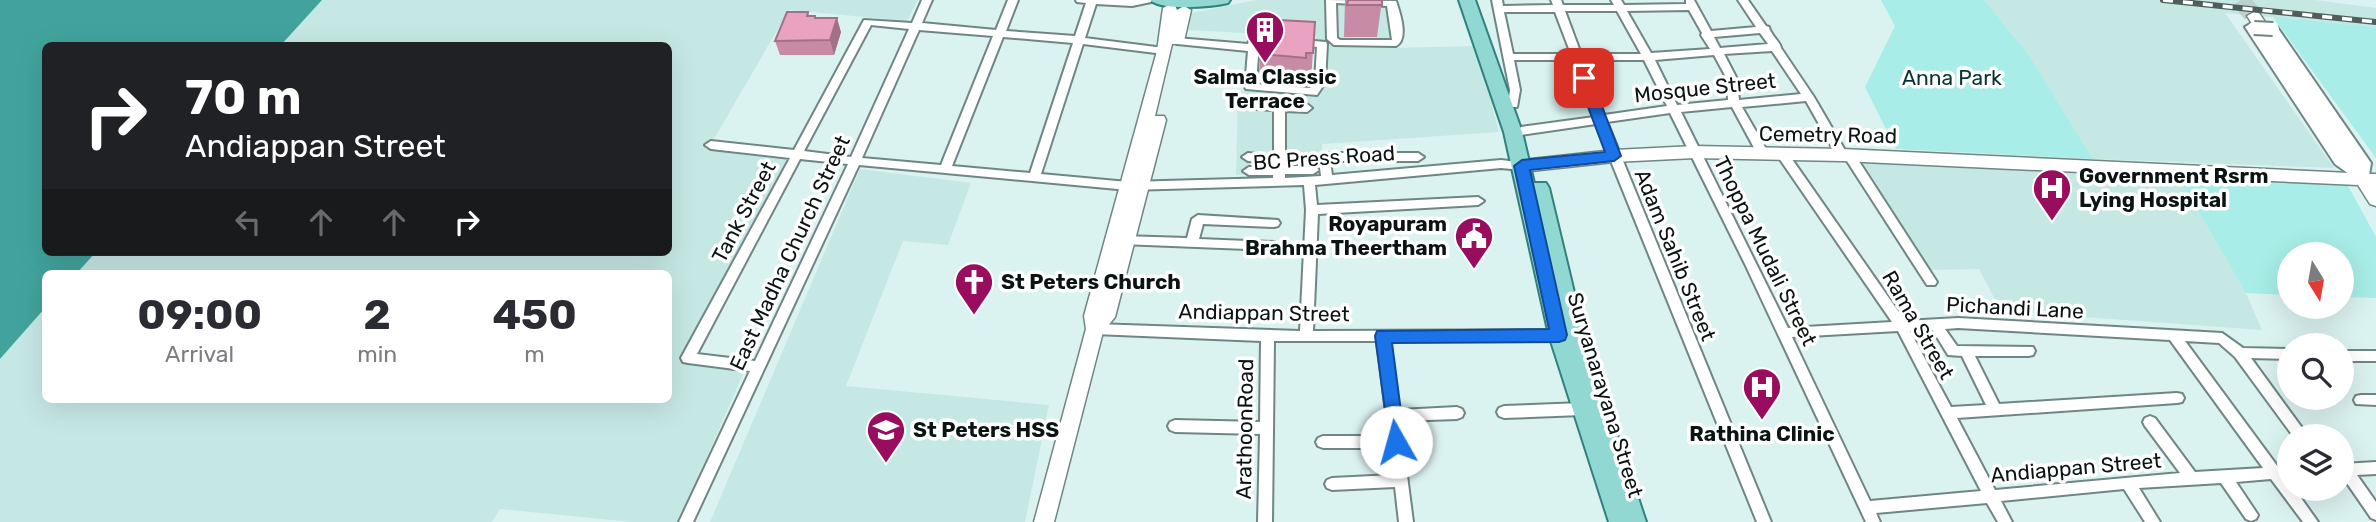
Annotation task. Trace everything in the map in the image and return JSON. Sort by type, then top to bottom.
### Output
[{"type":"main road","points":[[1149,0],[1171,6],[1215,2]]},
{"type":"main road","name":"Suryanarayana Street","points":[[1467,0],[1513,132],[1528,165]]},
{"type":"main road","points":[[1171,6],[1215,2]]},
{"type":"main road","name":"Suryanarayana Street","points":[[1493,3],[1582,409],[1620,522]]},
{"type":"main road","points":[[1044,522],[1095,329],[1107,317],[1105,296],[1173,43],[1171,6]]},
{"type":"main road","points":[[2254,22],[2370,179],[2376,200]]},
{"type":"main road","name":"Cemetry Road","points":[[1528,165],[1614,156],[1695,152],[1845,155],[2370,179]]},
{"type":"main road","name":"Suryanarayana Street","points":[[1567,335],[1635,522]]},
{"type":"street","name":"East Madha Church Street","points":[[686,522],[855,162],[927,0]]},
{"type":"street","points":[[945,169],[1013,0]]},
{"type":"street","points":[[1034,177],[1079,40],[1086,1],[1132,3],[1149,0]]},
{"type":"street","points":[[1332,0],[1392,3],[1398,37],[1396,43],[1338,43],[1332,39],[1332,0]]},
{"type":"street","points":[[1743,0],[1765,29],[1845,155],[1931,282]]},
{"type":"street","points":[[1513,104],[1515,90],[1493,3],[1691,4],[1732,79],[1734,102],[1763,154]]},
{"type":"street","name":"Adam Sahib Street","points":[[1557,4],[1614,156],[1764,522]]},
{"type":"street","name":"Thoppa Mudali Street","points":[[1618,4],[1648,57],[1695,152],[1870,515]]},
{"type":"street","name":"Tank Street","points":[[758,367],[688,358],[868,22],[915,26]]},
{"type":"street","points":[[2254,22],[2273,29],[2365,163],[2370,179]]},
{"type":"street","points":[[915,26],[1079,40],[1254,46]]},
{"type":"street","points":[[1706,34],[1765,29]]},
{"type":"street","points":[[1254,38],[1322,44],[1320,83],[1312,92],[1250,87],[1254,46],[1254,38]]},
{"type":"street","points":[[1508,57],[1648,57],[1777,47]]},
{"type":"street","name":"Mosque Street","points":[[1521,131],[1673,109],[1809,97]]},
{"type":"street","points":[[1261,106],[1307,108]]},
{"type":"street","points":[[1279,171],[1280,107]]},
{"type":"street","name":"BC Press Road","points":[[711,145],[855,162],[1135,184],[1279,171],[1312,170],[1327,179],[1501,164],[1528,165]]},
{"type":"street","name":"Rama Street","points":[[1783,155],[1901,325],[2005,522]]},
{"type":"street","points":[[1327,179],[1324,157],[1418,157]]},
{"type":"street","points":[[1248,158],[1279,171]]},
{"type":"street","points":[[1249,171],[1312,170],[1306,336]]},
{"type":"street","points":[[1312,210],[1478,201]]},
{"type":"street","points":[[1192,243],[1198,219],[1275,223]]},
{"type":"street","points":[[1120,240],[1274,246]]},
{"type":"street","points":[[1935,324],[1953,351],[2028,351]]},
{"type":"street","name":"Pichandi Lane","points":[[1783,333],[1901,325],[2005,325],[2222,338],[2239,353]]},
{"type":"street","name":"Andiappan Street","points":[[1095,329],[1268,336],[1567,335]]},
{"type":"street","name":"ArathoonRoad","points":[[1265,522],[1264,428],[1268,336]]},
{"type":"street","points":[[1383,336],[1406,522]]},
{"type":"street","points":[[2175,337],[2311,522]]},
{"type":"street","points":[[1965,350],[1995,409]]},
{"type":"street","points":[[2239,353],[2277,354]]},
{"type":"street","points":[[2239,353],[2292,424]]},
{"type":"street","points":[[2354,355],[2376,356]]},
{"type":"street","points":[[1946,412],[2177,398]]},
{"type":"street","points":[[2361,400],[2376,400]]},
{"type":"street","points":[[1504,412],[1582,409]]},
{"type":"street","points":[[1393,416],[1458,412]]},
{"type":"street","points":[[2150,422],[2191,478]]},
{"type":"street","points":[[1175,426],[1264,428]]},
{"type":"street","points":[[1323,442],[1396,442]]},
{"type":"street","points":[[2354,469],[2376,468]]},
{"type":"street","name":"Andiappan Street","points":[[1870,515],[1991,497],[2128,483],[2277,473]]},
{"type":"street","points":[[2225,477],[2251,514]]},
{"type":"street","points":[[1332,484],[1401,481]]},
{"type":"street","points":[[2128,483],[2153,522]]},
{"type":"street","points":[[2354,484],[2376,514]]},
{"type":"shaded area","points":[[0,0],[322,0],[284,42],[42,42],[42,256],[92,256],[80,270],[42,270],[42,311],[0,359]]},
{"type":"shaded area","points":[[322,0],[918,0],[907,21],[789,10],[708,149],[787,160],[682,359],[746,367],[679,522],[632,522],[500,509],[492,522],[0,522],[0,359],[42,311],[42,403],[672,403],[672,270],[80,270],[92,256],[672,256],[672,42],[284,42]]},
{"type":"shaded area","points":[[1256,0],[1387,0],[1391,48],[1476,46],[1499,132],[1322,144],[1322,170],[1236,175],[1238,91],[1312,94],[1316,37],[1189,30],[1191,13]]},
{"type":"shaded area","points":[[1984,0],[2315,0],[2376,8],[2376,27],[2225,13],[2334,168],[2093,159],[2029,55]]},
{"type":"shaded area","name":"Government Rsrm Lying Hospital","points":[[1862,161],[2177,175],[2246,293],[2262,330],[2001,311],[1979,269],[1929,270]]},
{"type":"shaded area","name":"St Peters HSS","points":[[860,169],[971,183],[948,245],[903,241],[846,386],[1049,405],[1025,522],[710,522]]},
{"type":"green space","name":"Anna Park","points":[[1881,0],[1984,0],[2029,55],[2093,159],[1896,149],[1865,87],[1895,26]]},
{"type":"green space","points":[[2273,17],[2376,27],[2376,158]]},
{"type":"green space","points":[[2177,175],[2348,186],[2376,237],[2376,298],[2354,297],[2354,242],[2277,242],[2277,294],[2246,293]]},
{"type":"building","points":[[1348,0],[1382,0],[1382,5],[1347,5]]},
{"type":"building","points":[[787,12],[808,12],[807,16],[815,18],[837,18],[830,40],[775,41]]},
{"type":"building","points":[[1263,19],[1315,22],[1313,53],[1306,53],[1306,58],[1260,54]]},
{"type":"tunnel","points":[[2240,0],[2254,16]]},
{"type":"railway","points":[[2163,0],[2376,22]]},
{"type":"place","name":"Salma Classic Terrace","points":[[1265,64]]},
{"type":"place","name":"Government Rsrm Lying Hospital","points":[[2052,222]]},
{"type":"place","name":"Royapuram Brahma Theertham","points":[[1474,270]]},
{"type":"place","name":"St Peters Church","points":[[974,316]]},
{"type":"place","name":"Rathina Clinic","points":[[1762,421]]},
{"type":"place","name":"St Peters HSS","points":[[886,464]]},
{"type":"route","points":[[1396,442],[1383,336],[1559,335],[1522,166],[1614,156],[1584,78]]}]
